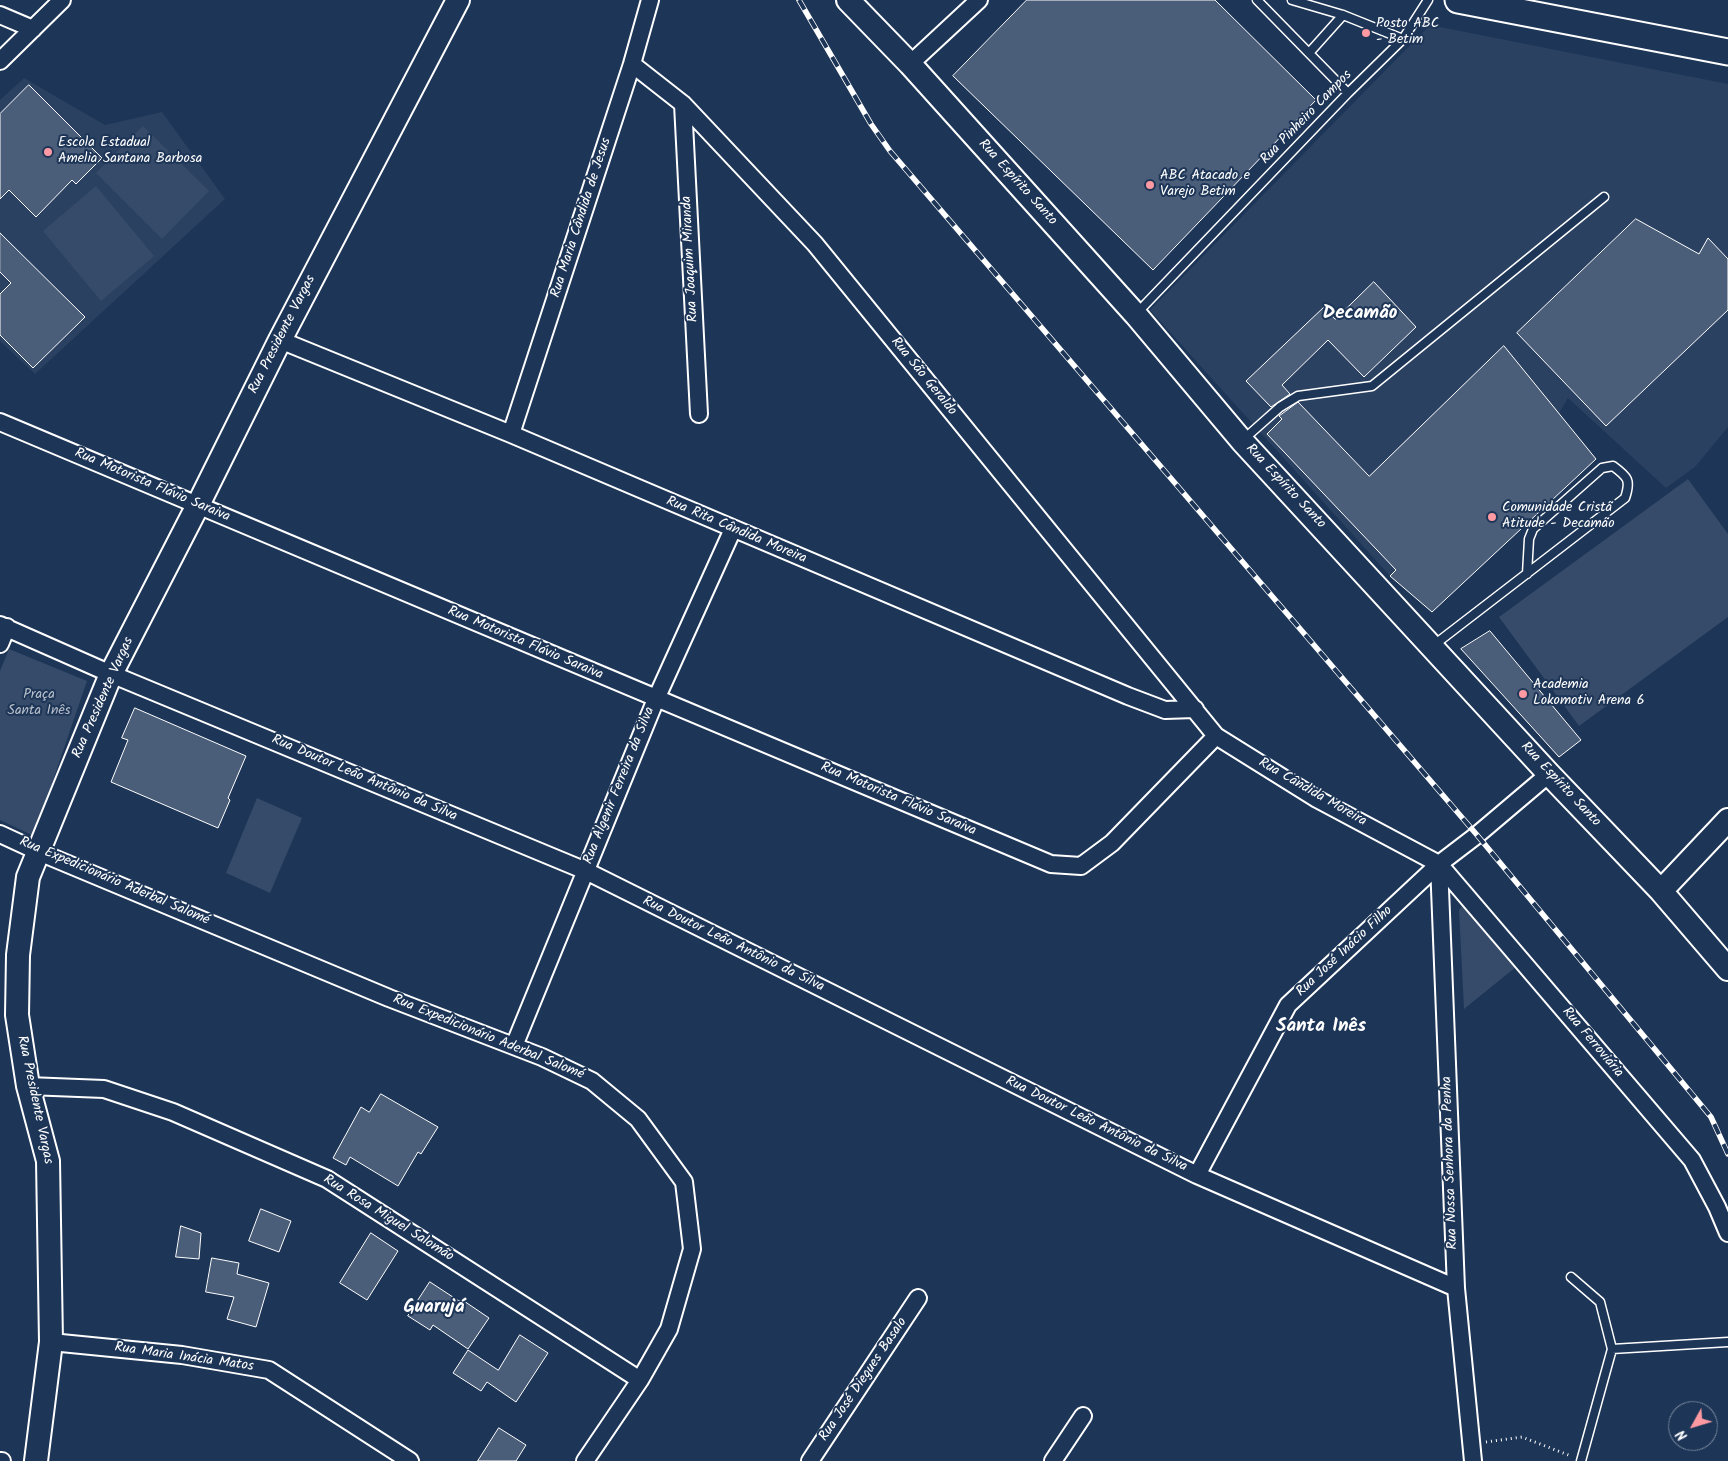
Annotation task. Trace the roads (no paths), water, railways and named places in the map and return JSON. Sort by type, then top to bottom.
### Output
[{"type":"main road","points":[[1458,0],[1728,52]]},
{"type":"street","points":[[0,62],[62,0]]},
{"type":"street","name":"Rua Presidente Vargas","points":[[36,1461],[51,1342],[48,1161],[28,1086],[17,1015],[18,955],[28,877],[111,674],[280,340],[458,0]]},
{"type":"street","name":"Rua Maria Cândida de Jesus","points":[[511,434],[632,64],[650,0]]},
{"type":"street","name":"Rua Espírito Santo","points":[[848,0],[910,64],[1136,315],[1242,441],[1549,774],[1661,891],[1728,969]]},
{"type":"street","points":[[910,64],[979,0]]},
{"type":"street","points":[[0,15],[33,29]]},
{"type":"street","name":"Rua São Geraldo","points":[[632,64],[683,104],[815,244],[1195,709]]},
{"type":"street","name":"Rua Joaquim Miranda","points":[[683,104],[700,414]]},
{"type":"street","name":"Rua Rita Cândida Moreira","points":[[280,340],[511,434],[733,530],[1128,696],[1165,710],[1195,709]]},
{"type":"street","name":"Rua Motorista Flávio Saraiva","points":[[0,422],[1050,864],[1081,866],[1112,843],[1216,736]]},
{"type":"street","name":"Rua Algenir Ferreira da Silva","points":[[514,1046],[656,699],[733,530]]},
{"type":"street","points":[[0,644],[4,626]]},
{"type":"street","name":"Rua Doutor Leão Antônio da Silva","points":[[4,626],[111,674],[586,871],[1197,1175],[1456,1288]]},
{"type":"street","name":"Rua Cândida Moreira","points":[[1195,709],[1216,736],[1317,799],[1439,864]]},
{"type":"street","name":"Rua José Inácio Filho","points":[[1197,1175],[1288,1005],[1439,864],[1477,835],[1549,774]]},
{"type":"street","points":[[1661,891],[1728,820]]},
{"type":"street","name":"Rua Expedicionário Aderbal Salomé","points":[[0,834],[389,998],[514,1046],[592,1081],[638,1118],[684,1182],[692,1249],[670,1330],[640,1380],[585,1461]]},
{"type":"street","name":"Rua Ferroviária","points":[[1439,864],[1692,1160],[1717,1206],[1728,1233]]},
{"type":"street","name":"Rua Nossa Senhora da Penha","points":[[1439,864],[1456,1288],[1473,1461]]},
{"type":"street","name":"Rua Rosa Miguel Salomão","points":[[28,1086],[104,1089],[173,1112],[327,1179],[640,1380]]},
{"type":"street","name":"Rua José Diegues Basalo","points":[[810,1461],[918,1298]]},
{"type":"street","name":"Rua Maria Inácia Matos","points":[[51,1342],[182,1355],[268,1370],[410,1461]]},
{"type":"street","points":[[1053,1461],[1083,1416]]},
{"type":"lane","points":[[1257,0],[1348,93]]},
{"type":"lane","points":[[1292,0],[1343,14],[1403,38]]},
{"type":"lane","name":"Rua Pinheiro Campos","points":[[1136,315],[1403,38],[1428,0]]},
{"type":"lane","points":[[1309,53],[1343,14]]},
{"type":"lane","points":[[1242,441],[1280,406],[1298,396],[1372,386],[1604,197]]},
{"type":"lane","points":[[1432,647],[1527,574],[1625,498],[1629,486],[1626,475],[1614,466],[1602,468],[1533,529],[1529,539],[1527,574]]},
{"type":"lane","points":[[1571,1276],[1600,1302],[1612,1349],[1581,1460]]},
{"type":"lane","points":[[1612,1349],[1728,1342]]},
{"type":"railway","points":[[799,0],[871,124],[890,151],[1477,835],[1711,1117],[1728,1154]]},
{"type":"place","name":"Posto ABC - Betim","points":[[1366,33]]},
{"type":"place","name":"Escola Estadual Amelia Santana Barbosa","points":[[48,152]]},
{"type":"place","name":"ABC Atacado e Varejo Betim","points":[[1150,185]]},
{"type":"place","name":"Comunidade Cristã Atitude - Decamão","points":[[1492,517]]},
{"type":"place","name":"Academia Lokomotiv Arena 6","points":[[1523,694]]},
{"type":"district","name":"Decamão","points":[[1360,315]]},
{"type":"district","name":"Santa Inês","points":[[1321,1028]]},
{"type":"district","name":"Guarujá","points":[[434,1309]]},
{"type":"park label","name":"Praça Santa Inês","points":[[39,704]]}]
